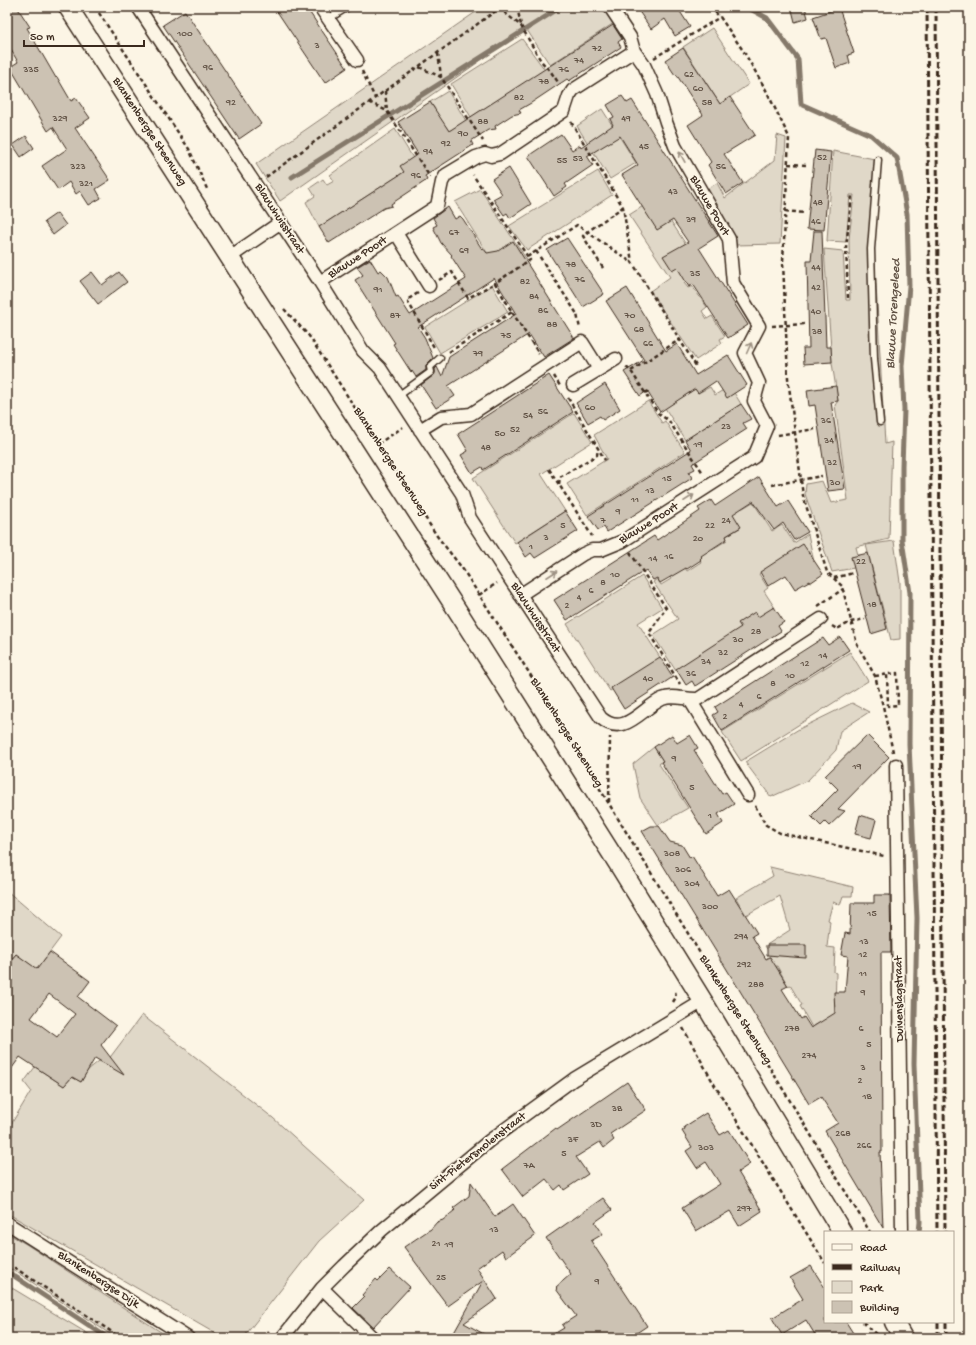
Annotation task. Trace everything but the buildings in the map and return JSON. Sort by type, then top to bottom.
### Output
[{"type":"main road","name":"Blankenbergse Steenweg","points":[[68,7],[459,613],[616,860],[841,1231]]},
{"type":"main road","points":[[895,1323],[904,1338]]},
{"type":"street","name":"Blauwhuisstraat","points":[[138,7],[281,222],[363,351],[380,368],[462,494],[470,518],[600,718],[607,723]]},
{"type":"street","points":[[320,7],[357,60]]},
{"type":"street","name":"Blauwe Poort","points":[[610,7],[630,37],[634,51],[644,65],[657,94],[675,146],[729,239],[733,283],[759,326]]},
{"type":"street","points":[[442,182],[446,175],[476,157],[484,154],[491,156],[500,154],[564,111],[569,96],[573,90],[634,51]]},
{"type":"street","name":"Blauwe Poort","points":[[320,282],[437,206],[442,182]]},
{"type":"street","points":[[230,258],[281,222]]},
{"type":"street","name":"Blauwe Poort","points":[[396,233],[429,286]]},
{"type":"street","points":[[759,326],[745,353],[760,383],[754,401],[767,426],[762,437]]},
{"type":"street","points":[[417,425],[441,417],[472,414],[582,342],[599,369]]},
{"type":"street","points":[[573,385],[616,359]]},
{"type":"street","name":"Blauwe Poort","points":[[520,595],[583,554],[592,550],[601,550],[623,541],[754,457],[762,437]]},
{"type":"street","points":[[607,723],[614,726],[623,725],[662,699],[675,697],[690,700],[698,699],[821,619]]},
{"type":"street","points":[[690,700],[748,795]]},
{"type":"street","name":"Duivenslagstraat","points":[[896,765],[902,1231]]},
{"type":"street","name":"Sint-Pietersmolenstraat","points":[[282,1338],[322,1288],[382,1230],[489,1141],[574,1079],[703,1001]]},
{"type":"street","name":"Blankenbergse Dijk","points":[[7,1223],[188,1338]]},
{"type":"street","points":[[322,1288],[370,1335]]},
{"type":"lane","points":[[328,19],[348,7]]},
{"type":"lane","points":[[878,160],[871,249],[874,359],[880,422]]},
{"type":"lane","points":[[398,396],[432,372],[430,367],[440,358]]},
{"type":"path","name":"Blankenbergse Steenweg","points":[[95,7],[189,149],[208,190]]},
{"type":"path","points":[[517,7],[522,27],[541,61],[569,96]]},
{"type":"path","points":[[710,7],[720,17],[752,65],[789,137],[783,262],[788,378],[800,480],[803,496],[827,572],[842,586],[857,644],[875,676],[896,765]]},
{"type":"path","points":[[256,184],[500,8],[522,27]]},
{"type":"path","points":[[644,65],[720,17]]},
{"type":"path","points":[[438,53],[441,77]]},
{"type":"path","points":[[357,60],[375,98]]},
{"type":"path","points":[[419,67],[441,77],[444,80],[487,148],[484,154]]},
{"type":"path","points":[[385,91],[388,113],[393,121],[430,177],[442,182]]},
{"type":"path","points":[[369,102],[388,113]]},
{"type":"path","points":[[564,111],[623,207],[632,262],[696,366]]},
{"type":"path","points":[[466,163],[530,260],[495,283],[468,298],[452,272],[407,300],[440,358],[512,312],[495,283]]},
{"type":"path","points":[[788,164],[808,165]]},
{"type":"path","points":[[848,298],[846,247],[852,195]]},
{"type":"path","points":[[603,268],[583,236],[623,207]]},
{"type":"path","points":[[785,211],[805,213]]},
{"type":"path","points":[[527,257],[577,225],[632,262]]},
{"type":"path","points":[[536,251],[577,314],[582,342]]},
{"type":"path","name":"Blankenbergse Steenweg","points":[[283,307],[309,336],[437,536],[462,568],[528,671],[609,802],[696,948],[768,1062],[869,1231]]},
{"type":"path","points":[[759,326],[805,324]]},
{"type":"path","points":[[631,371],[680,340]]},
{"type":"path","points":[[616,359],[631,371],[658,413],[669,421],[710,484]]},
{"type":"path","points":[[645,393],[651,390]]},
{"type":"path","points":[[378,444],[417,425]]},
{"type":"path","points":[[762,437],[815,429]]},
{"type":"path","points":[[559,484],[560,477],[597,455],[598,448]]},
{"type":"path","points":[[549,469],[601,550]]},
{"type":"path","points":[[772,485],[822,476]]},
{"type":"path","points":[[623,541],[666,608],[649,633],[690,700]]},
{"type":"path","points":[[833,578],[853,573]]},
{"type":"path","points":[[479,595],[508,576]]},
{"type":"path","points":[[851,622],[865,619]]},
{"type":"path","points":[[875,676],[897,673],[898,705],[883,706]]},
{"type":"path","points":[[887,674],[888,705]]},
{"type":"path","points":[[607,723],[610,736],[609,802]]},
{"type":"path","points":[[748,795],[766,825],[780,834],[898,859]]},
{"type":"path","points":[[669,1005],[674,1002],[676,997],[672,986]]},
{"type":"path","points":[[683,1027],[714,1084],[824,1261]]},
{"type":"path","points":[[7,1270],[14,1268],[121,1338]]},
{"type":"path","points":[[864,1323],[880,1338]]},
{"type":"green space","points":[[483,7],[557,7],[280,201],[256,164]]},
{"type":"green space","points":[[563,7],[603,7],[614,23],[550,65],[527,30]]},
{"type":"green space","points":[[712,28],[749,84],[720,104],[683,47]]},
{"type":"green space","points":[[522,39],[545,70],[471,117],[451,84]]},
{"type":"green space","points":[[448,91],[466,121],[449,131],[445,125],[413,146],[404,133],[420,123],[435,109],[430,102]]},
{"type":"green space","points":[[602,109],[636,163],[610,179],[577,126]]},
{"type":"green space","points":[[395,129],[413,158],[404,172],[319,227],[306,202],[315,196],[310,188],[323,179],[327,185],[334,181],[330,175]]},
{"type":"green space","points":[[777,135],[786,138],[780,244],[735,245],[705,190],[717,183],[725,198],[775,160]]},
{"type":"green space","points":[[833,151],[880,160],[874,249],[885,444],[892,442],[889,539],[856,547],[858,555],[854,568],[832,572],[805,494],[806,484],[822,481],[831,503],[848,500],[835,405],[838,401],[832,363],[824,249],[843,251],[846,300],[850,300],[849,239],[854,195],[850,195],[846,242],[827,241]]},
{"type":"green space","points":[[598,171],[612,195],[527,250],[509,226]]},
{"type":"green space","points":[[480,189],[527,260],[501,275],[455,202]]},
{"type":"green space","points":[[656,198],[694,257],[689,280],[684,283],[688,288],[692,286],[707,307],[702,311],[707,319],[712,316],[725,336],[720,339],[722,343],[696,360],[650,291],[670,277],[629,215]]},
{"type":"green space","points":[[492,285],[508,312],[440,353],[425,327]]},
{"type":"green space","points":[[730,386],[741,404],[685,440],[665,408],[695,389],[698,393],[710,387],[715,395]]},
{"type":"green space","points":[[648,401],[662,423],[665,421],[685,452],[587,515],[567,484],[607,459],[594,435]]},
{"type":"green space","points":[[574,413],[592,442],[541,474],[565,511],[515,543],[473,478]]},
{"type":"green space","points":[[753,502],[772,531],[782,525],[794,543],[808,534],[814,562],[791,553],[759,574],[768,588],[764,591],[775,608],[760,618],[756,613],[739,624],[741,628],[676,671],[653,635],[678,619],[653,582],[657,579],[661,585],[671,579],[669,574],[683,565],[687,571],[701,562],[698,556],[727,540],[725,537],[740,528],[729,510],[743,508]]},
{"type":"green space","points":[[894,541],[900,582],[900,639],[891,640],[866,545]]},
{"type":"green space","points":[[642,576],[662,608],[638,623],[661,659],[610,691],[567,624]]},
{"type":"green space","points":[[850,652],[868,681],[741,761],[722,732]]},
{"type":"green space","points":[[852,703],[869,712],[840,731],[836,750],[808,780],[771,797],[745,762],[799,729]]},
{"type":"green space","points":[[654,747],[663,761],[659,764],[688,808],[658,825],[640,798],[633,764]]},
{"type":"green space","points":[[770,867],[853,887],[852,896],[843,896],[840,905],[833,902],[828,920],[830,921],[827,947],[835,948],[835,1012],[840,1012],[820,1026],[819,1023],[812,1027],[800,1006],[802,1005],[790,985],[788,986],[777,966],[773,967],[767,958],[771,955],[765,946],[790,930],[780,896],[746,915],[736,898],[773,876]]},
{"type":"green space","points":[[7,891],[61,937],[43,961],[60,973],[54,982],[16,954],[11,959],[7,956]]},
{"type":"green space","points":[[142,1015],[273,1118],[364,1200],[319,1241],[243,1338],[223,1338],[7,1213],[7,1131],[31,1091],[24,1082],[35,1067],[64,1086],[72,1077],[81,1082],[88,1070],[99,1061],[105,1064]]},
{"type":"green space","points":[[7,1233],[170,1338],[116,1338],[12,1269],[7,1276]]},
{"type":"green space","points":[[7,1285],[95,1338],[7,1338]]},
{"type":"waterway","points":[[292,177],[561,7]]},
{"type":"waterway","name":"Blauwe Torengeleed","points":[[747,7],[767,18],[798,59],[801,104],[871,135],[897,158],[907,214],[909,286],[902,366],[904,410],[902,540],[910,593],[909,744],[917,918],[914,1064],[919,1231]]},
{"type":"waterway","points":[[11,1274],[108,1338]]},
{"type":"railway","points":[[927,7],[937,1231]]},
{"type":"railway","points":[[936,7],[945,1231]]},
{"type":"railway","points":[[938,1323],[938,1338]]},
{"type":"railway","points":[[946,1323],[946,1338]]}]
